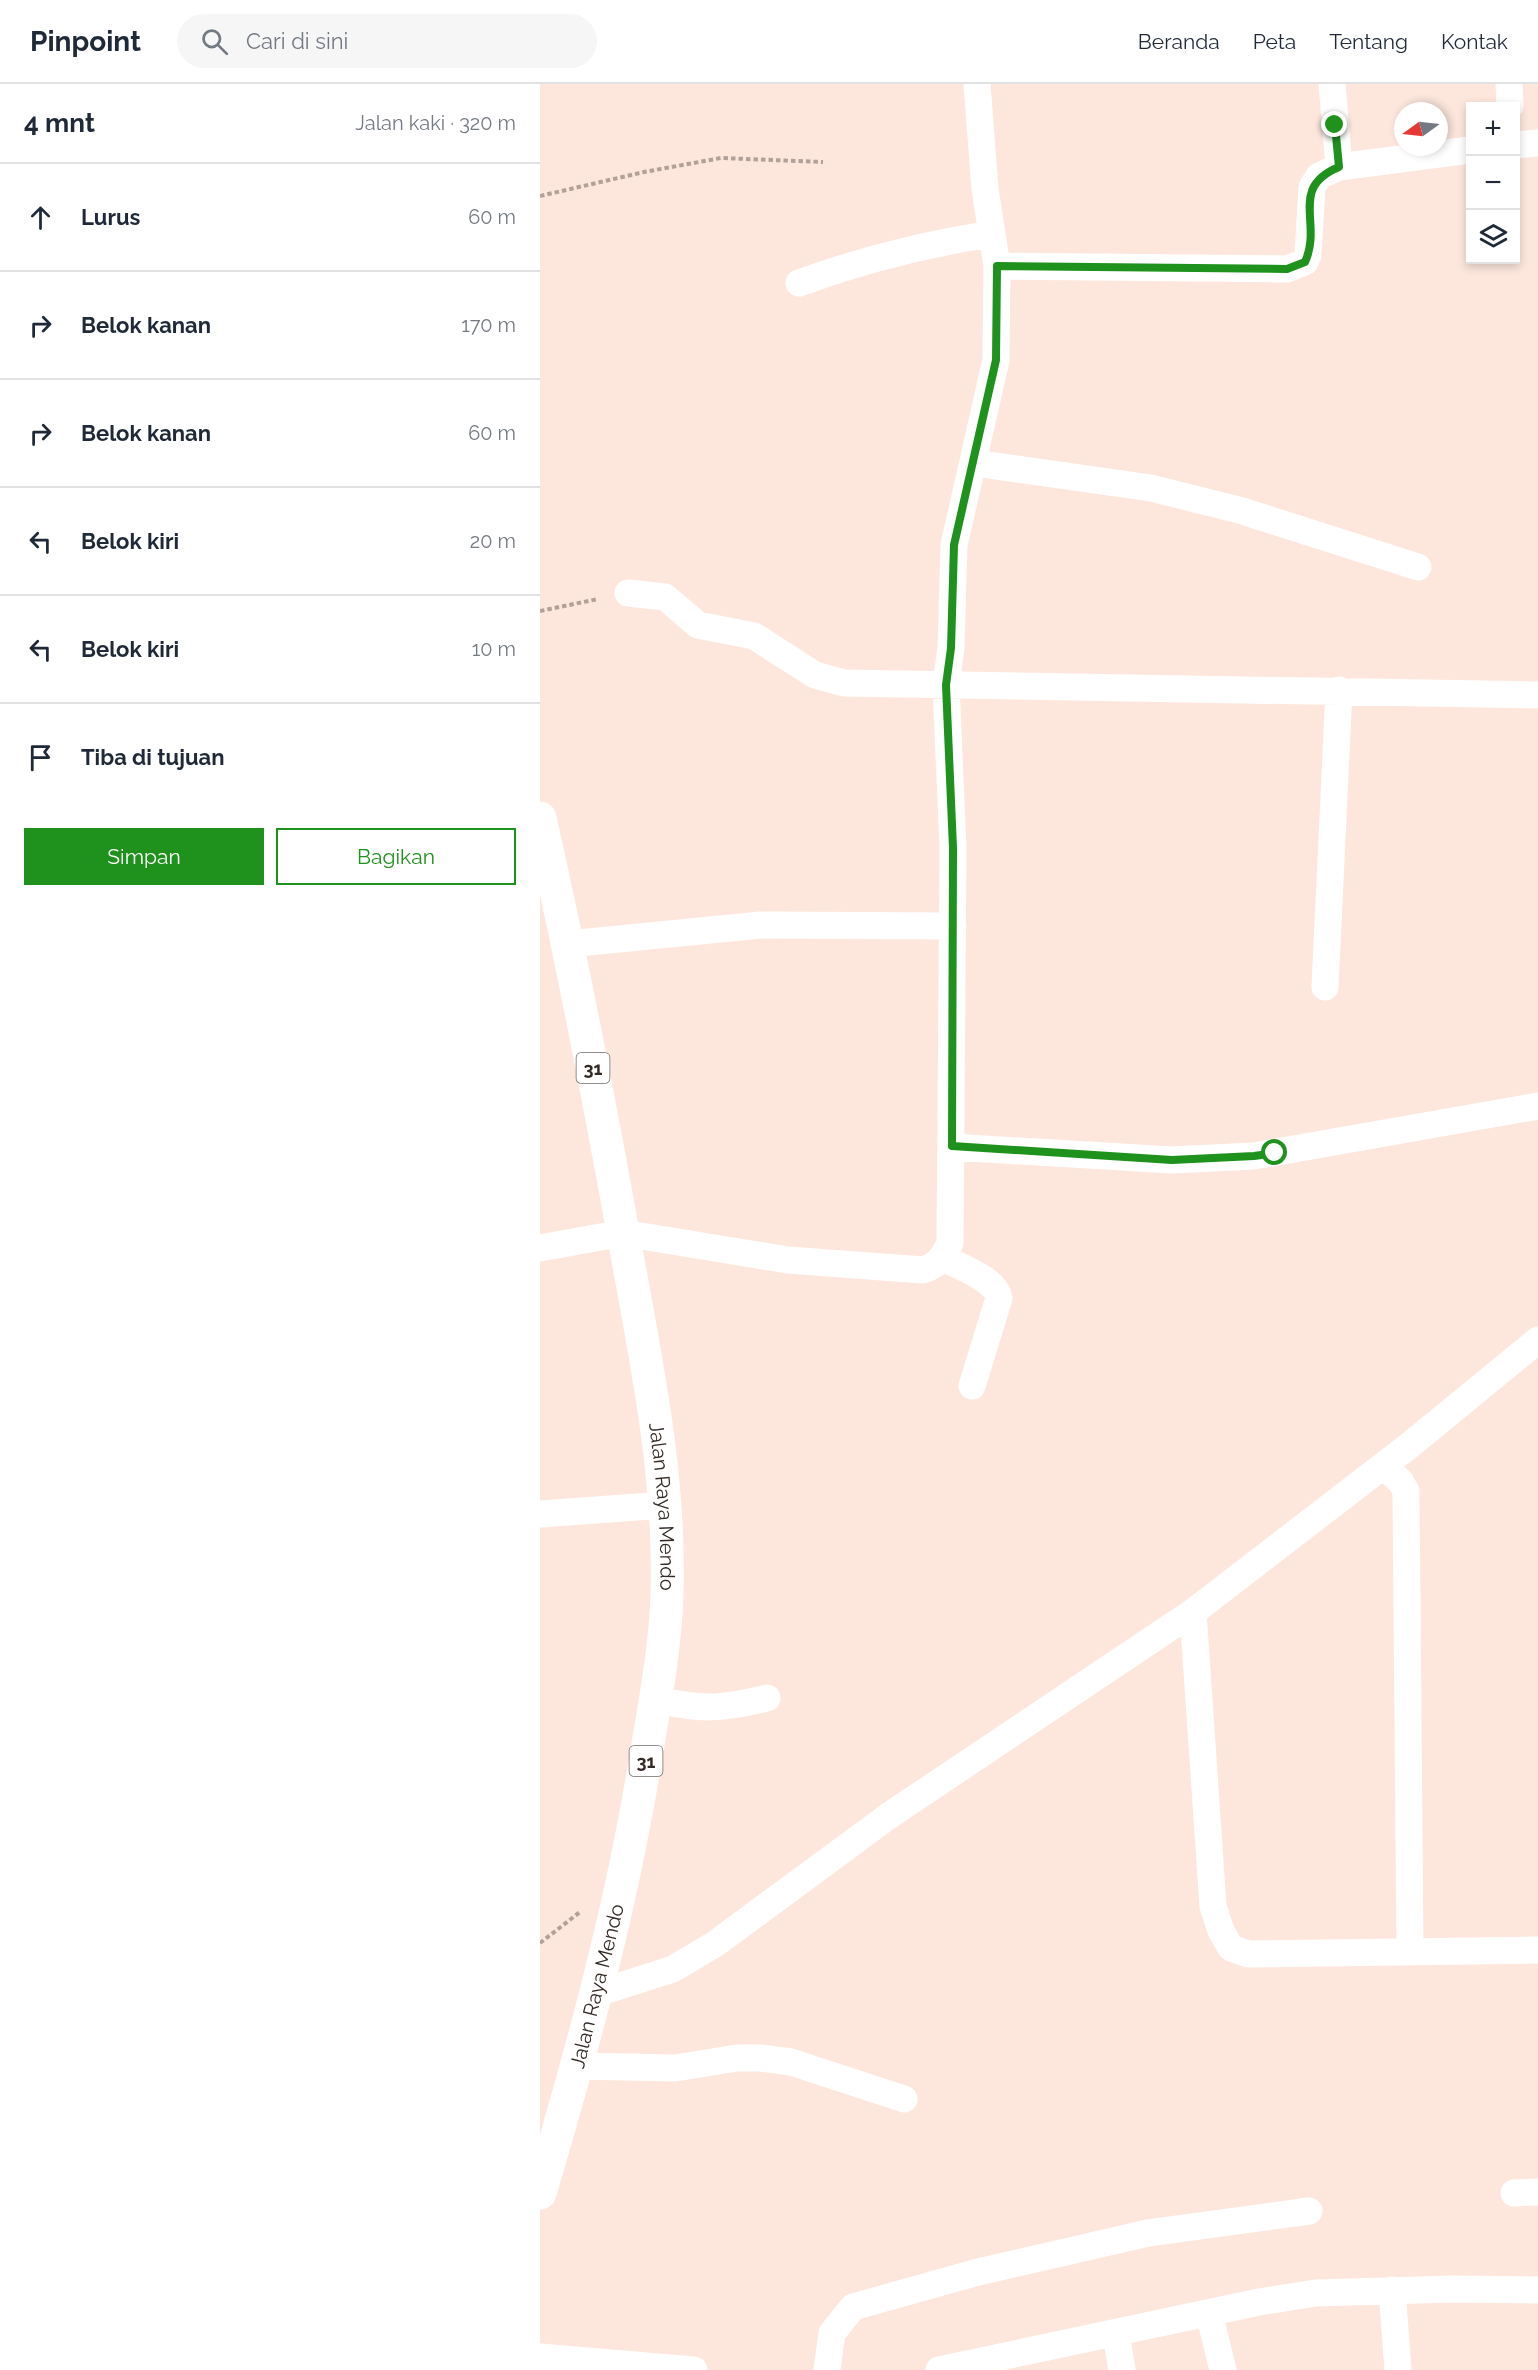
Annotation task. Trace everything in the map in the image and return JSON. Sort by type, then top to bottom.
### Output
[{"type":"highway","name":"Jalan Raya Mendo","points":[[540,818],[568,944],[656,1414],[665,1505],[667,1595],[657,1700],[640,1796],[598,1993],[540,2193]]},
{"type":"street","points":[[540,1248],[623,1233],[788,1260],[923,1270],[934,1266],[943,1258],[951,1233],[953,848],[946,685],[951,648],[954,545],[996,360],[997,266],[985,189],[977,84]]},
{"type":"street","points":[[1332,84],[1339,167]]},
{"type":"street","points":[[1509,84],[1510,102]]},
{"type":"street","points":[[1520,145],[1538,143]]},
{"type":"street","points":[[997,266],[1287,269],[1305,262],[1308,255],[1312,186],[1319,176],[1339,167],[1466,151]]},
{"type":"street","points":[[799,283],[849,265],[930,243],[992,234]]},
{"type":"street","points":[[974,464],[1151,488],[1239,510],[1418,567]]},
{"type":"street","points":[[628,592],[665,597],[698,625],[754,636],[815,675],[844,683],[1538,695]]},
{"type":"street","points":[[1325,987],[1339,690]]},
{"type":"street","points":[[568,944],[761,925],[953,926]]},
{"type":"street","points":[[952,1146],[1172,1160],[1254,1156],[1538,1106]]},
{"type":"street","points":[[943,1258],[988,1283],[998,1292],[999,1298],[972,1386]]},
{"type":"street","points":[[598,1993],[673,1969],[716,1944],[890,1815],[1193,1612],[1384,1466],[1538,1340]]},
{"type":"street","points":[[1384,1466],[1401,1482],[1406,1491],[1410,1951]]},
{"type":"street","points":[[540,1514],[665,1505]]},
{"type":"street","points":[[1193,1612],[1214,1906],[1221,1931],[1231,1948],[1248,1954],[1538,1950]]},
{"type":"street","points":[[657,1700],[704,1709],[728,1707],[767,1698]]},
{"type":"street","points":[[577,2066],[675,2068],[737,2058],[761,2058],[791,2062],[904,2099]]},
{"type":"street","points":[[827,2370],[832,2334],[854,2307],[978,2272],[1148,2233],[1309,2211]]},
{"type":"street","points":[[939,2370],[1209,2313],[1316,2294],[1392,2290],[1538,2289]]},
{"type":"street","points":[[1392,2290],[1398,2370]]},
{"type":"street","points":[[1209,2313],[1223,2370]]},
{"type":"street","points":[[1116,2333],[1122,2370]]},
{"type":"street","points":[[540,2357],[694,2370]]},
{"type":"path","points":[[540,196],[644,172],[721,158],[823,162]]},
{"type":"path","points":[[540,610],[628,592]]},
{"type":"route","points":[[1275,1153],[1172,1160],[952,1146],[953,848],[946,685],[951,648],[954,545],[996,360],[997,266],[1287,269],[1298,266],[1305,262],[1308,255],[1312,186],[1319,176],[1339,167],[1335,125]]}]
